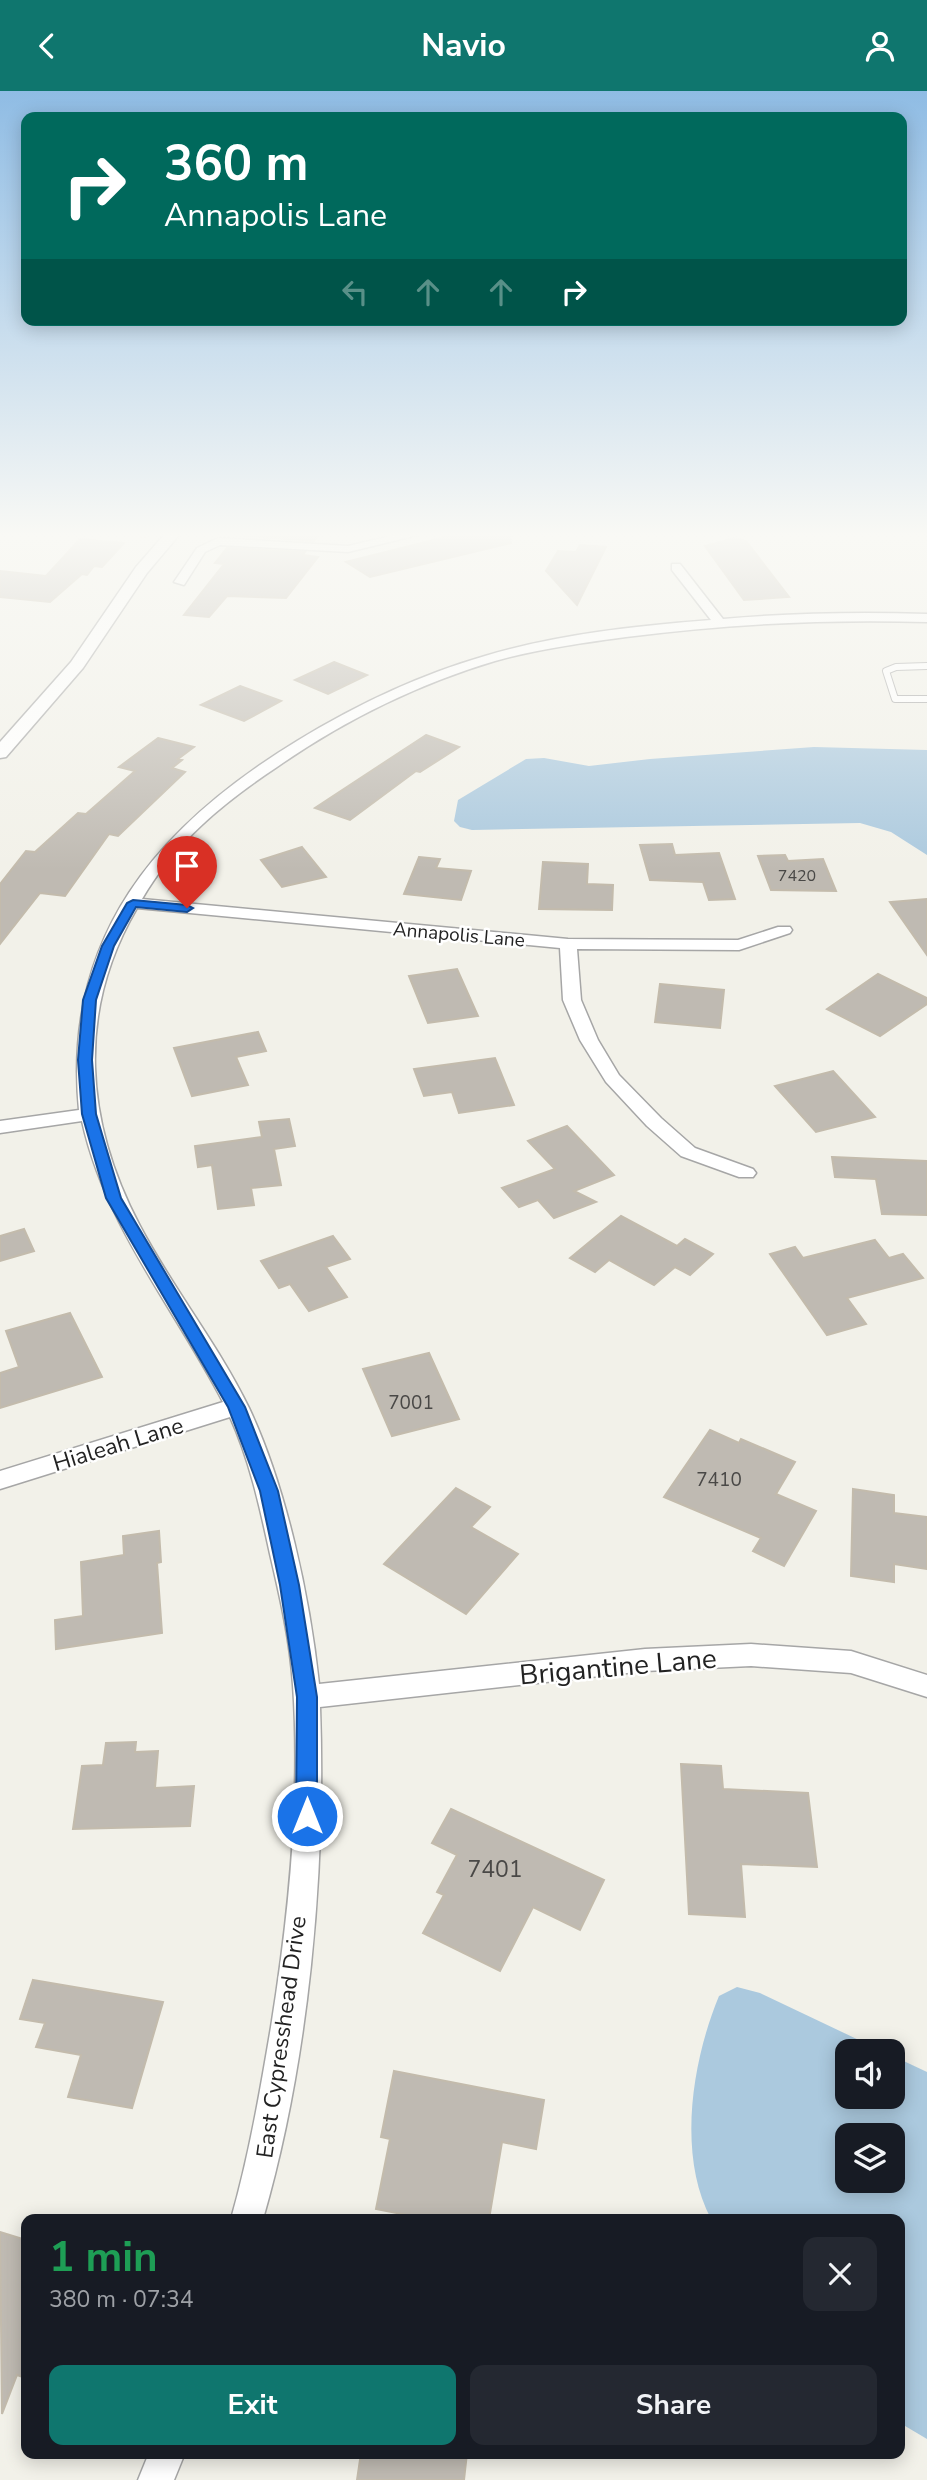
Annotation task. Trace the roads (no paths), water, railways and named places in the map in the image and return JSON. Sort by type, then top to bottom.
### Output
[{"type":"street","points":[[0,753],[77,665],[89,646]]},
{"type":"street","name":"East Cypresshead Drive","points":[[249,2214],[263,2168],[294,1981],[307,1816],[307,1697],[290,1585],[269,1491],[236,1407],[114,1198],[89,1114],[85,1060],[90,1000],[108,946],[163,855],[202,816],[246,781],[295,749],[392,695],[491,658],[539,646]]},
{"type":"street","name":"Annapolis Lane","points":[[133,903],[568,944],[739,945],[784,930]]},
{"type":"street","points":[[568,944],[572,1000],[589,1040],[612,1078],[688,1153],[746,1173]]},
{"type":"street","points":[[0,1127],[89,1114]]},
{"type":"street","name":"Hialeah Lane","points":[[0,1480],[236,1407]]},
{"type":"street","name":"Brigantine Lane","points":[[307,1697],[645,1660],[751,1655],[851,1662],[927,1686]]},
{"type":"street","points":[[156,2480],[165,2459]]},
{"type":"lane","points":[[927,667],[896,667],[886,671],[895,699],[927,699]]},
{"type":"water","points":[[814,747],[927,750],[927,855],[891,832],[860,823],[472,830],[460,827],[454,821],[458,800],[526,759],[544,758],[589,766]]},
{"type":"water","points":[[737,1987],[760,1993],[857,2039],[835,2039],[835,2109],[905,2109],[905,2062],[927,2072],[927,2439],[905,2426],[905,2214],[709,2214],[700,2194],[691,2137],[692,2108],[702,2049],[719,1996]]}]
